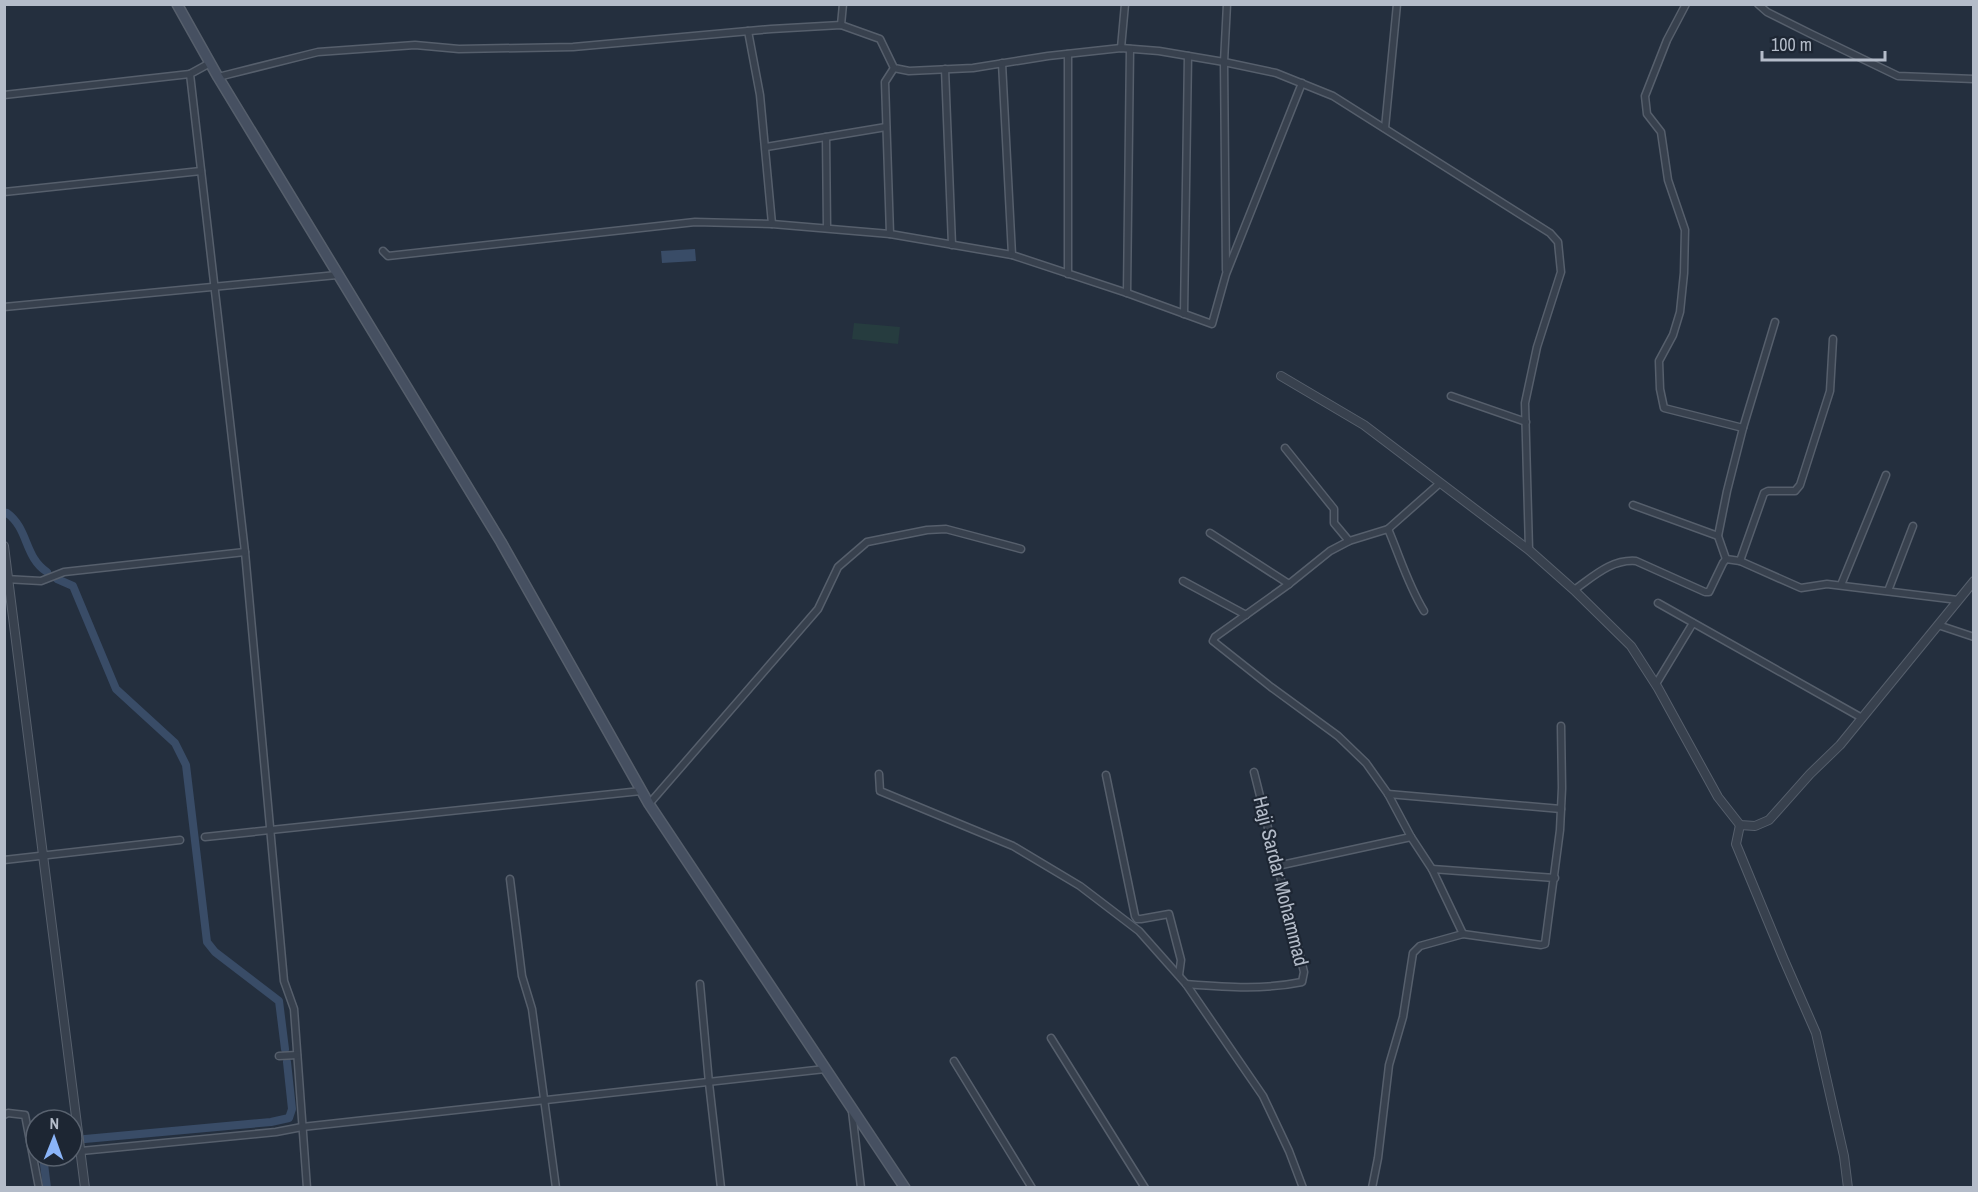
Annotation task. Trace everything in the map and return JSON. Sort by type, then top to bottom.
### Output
[{"type":"main road","points":[[177,4],[218,77],[501,542],[648,804],[904,1188]]},
{"type":"street","points":[[841,25],[843,4]]},
{"type":"street","points":[[1121,48],[1125,4]]},
{"type":"street","points":[[1226,274],[1224,62],[1227,4]]},
{"type":"street","points":[[1385,128],[1397,4]]},
{"type":"street","points":[[1686,4],[1667,40],[1645,96],[1647,114],[1661,132],[1668,180],[1685,230],[1680,312],[1673,335],[1659,362],[1660,389],[1664,408],[1743,428]]},
{"type":"street","points":[[1758,4],[1767,12],[1898,76],[1974,79]]},
{"type":"street","points":[[218,77],[318,52],[415,45],[459,50],[573,47],[841,25],[880,39],[894,68]]},
{"type":"street","points":[[748,31],[760,95],[772,224]]},
{"type":"street","points":[[894,68],[909,71],[973,68],[1121,48],[1188,56],[1276,73],[1333,96],[1550,233],[1558,242],[1561,272],[1537,347],[1525,403],[1529,550]]},
{"type":"street","points":[[1127,293],[1130,49]]},
{"type":"street","points":[[1068,54],[1068,274]]},
{"type":"street","points":[[1184,314],[1188,56]]},
{"type":"street","points":[[4,95],[190,74],[210,63]]},
{"type":"street","points":[[1002,63],[1012,255]]},
{"type":"street","points":[[890,234],[885,82],[894,68]]},
{"type":"street","points":[[945,69],[952,245]]},
{"type":"street","points":[[190,74],[245,552],[284,981],[294,1009],[307,1188]]},
{"type":"street","points":[[384,251],[388,256],[695,222],[827,228],[890,234],[1012,255],[1212,324],[1226,274],[1302,83]]},
{"type":"street","points":[[765,147],[886,127]]},
{"type":"street","points":[[826,137],[827,228]]},
{"type":"street","points":[[4,192],[201,171]]},
{"type":"street","points":[[4,307],[338,275]]},
{"type":"street","points":[[1574,590],[1607,566],[1630,560],[1709,592],[1726,559],[1718,536],[1727,491],[1743,428],[1775,322]]},
{"type":"street","points":[[1740,561],[1764,493],[1795,491],[1800,485],[1830,390],[1833,339]]},
{"type":"street","points":[[1281,376],[1364,425],[1529,550],[1574,590],[1631,646],[1656,684],[1718,797],[1740,825],[1755,826],[1769,820],[1810,774],[1840,745],[1974,581]]},
{"type":"street","points":[[1451,396],[1526,422]]},
{"type":"street","points":[[1285,448],[1334,509],[1334,523],[1348,541]]},
{"type":"street","points":[[1841,585],[1887,475]]},
{"type":"street","points":[[1440,483],[1388,529],[1348,541],[1329,551],[1289,584],[1213,640],[1338,736],[1366,763],[1388,794],[1411,837],[1432,868],[1463,933]]},
{"type":"street","points":[[1633,505],[1718,536]]},
{"type":"street","points":[[1888,591],[1913,526]]},
{"type":"street","points":[[1388,529],[1405,567],[1407,580],[1424,611]]},
{"type":"street","points":[[648,804],[818,609],[838,567],[867,542],[927,530],[946,530],[1021,549]]},
{"type":"street","points":[[1210,533],[1289,584]]},
{"type":"street","points":[[4,546],[6,579],[74,1108]]},
{"type":"street","points":[[6,579],[41,581],[64,572],[245,552]]},
{"type":"street","points":[[1726,559],[1740,561],[1801,588],[1827,584],[1841,585],[1958,600]]},
{"type":"street","points":[[1183,581],[1246,615]]},
{"type":"street","points":[[1658,603],[1862,718]]},
{"type":"street","points":[[1656,684],[1693,623]]},
{"type":"street","points":[[1938,625],[1974,637]]},
{"type":"street","points":[[1372,1188],[1378,1158],[1389,1065],[1402,1017],[1413,953],[1420,946],[1463,933],[1545,944],[1555,878],[1561,809],[1562,726]]},
{"type":"street","name":"Haji Sardar Mohammad","points":[[1186,984],[1243,988],[1277,987],[1302,982],[1304,972],[1254,772]]},
{"type":"street","points":[[879,774],[880,791],[1012,846],[1080,886],[1139,931],[1186,984],[1263,1096],[1289,1151],[1303,1188]]},
{"type":"street","points":[[1106,775],[1135,916],[1141,919],[1169,914],[1181,960],[1179,975]]},
{"type":"street","points":[[205,837],[641,791]]},
{"type":"street","points":[[1388,794],[1561,809]]},
{"type":"street","points":[[1740,825],[1736,844],[1816,1033],[1844,1156],[1848,1188]]},
{"type":"street","points":[[1277,866],[1411,837]]},
{"type":"street","points":[[4,860],[180,840]]},
{"type":"street","points":[[1432,868],[1555,878]]},
{"type":"street","points":[[510,879],[522,976],[532,1009],[556,1188]]},
{"type":"street","points":[[700,984],[721,1188]]},
{"type":"street","points":[[1051,1038],[1145,1188]]},
{"type":"street","points":[[279,1056],[297,1055]]},
{"type":"street","points":[[954,1061],[1032,1188]]},
{"type":"street","points":[[84,1145],[276,1132],[545,1099],[825,1070]]},
{"type":"street","points":[[852,1110],[861,1188]]},
{"type":"street","points":[[4,1114],[24,1114]]},
{"type":"street","points":[[36,1168],[39,1188]]},
{"type":"street","points":[[82,1168],[85,1188]]},
{"type":"green space","points":[[854,323],[900,327],[898,344],[852,339]]},
{"type":"water","points":[[695,249],[696,261],[662,263],[661,251]]},
{"type":"waterway","points":[[7,513],[19,527],[34,559],[47,572]]},
{"type":"waterway","points":[[57,579],[73,586],[116,689],[175,743],[186,765],[207,942],[215,952],[279,1001],[285,1049]]},
{"type":"waterway","points":[[85,1139],[271,1122],[289,1118],[292,1109],[287,1062]]},
{"type":"waterway","points":[[44,1168],[47,1188]]}]
